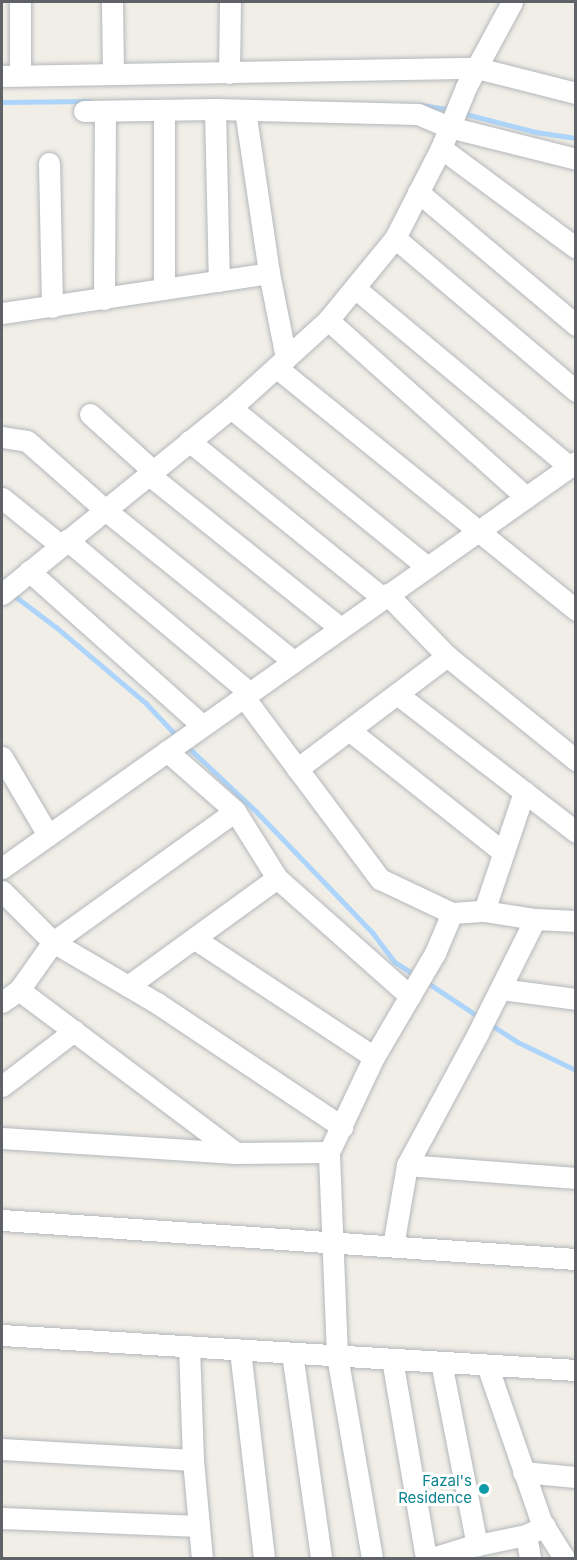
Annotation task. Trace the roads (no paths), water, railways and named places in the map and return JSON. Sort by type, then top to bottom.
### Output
[{"type":"street","points":[[20,2],[11,75],[477,68],[576,93]]},
{"type":"street","points":[[112,2],[113,74]]},
{"type":"street","points":[[229,73],[230,2]]},
{"type":"street","points":[[2,594],[231,408],[328,320],[395,238],[441,148],[466,87],[512,2]]},
{"type":"street","points":[[84,111],[215,109],[417,114],[576,159]]},
{"type":"street","points":[[215,109],[219,281]]},
{"type":"street","points":[[164,110],[164,289]]},
{"type":"street","points":[[245,110],[281,363],[477,531],[576,610]]},
{"type":"street","points":[[104,298],[105,111]]},
{"type":"street","points":[[441,148],[576,248]]},
{"type":"street","points":[[50,163],[52,307]]},
{"type":"street","points":[[418,192],[576,325]]},
{"type":"street","points":[[395,238],[576,391]]},
{"type":"street","points":[[2,313],[269,273]]},
{"type":"street","points":[[2,868],[477,531],[526,497],[571,470],[355,288]]},
{"type":"street","points":[[328,320],[526,497]]},
{"type":"street","points":[[231,408],[427,567]]},
{"type":"street","points":[[90,414],[150,472],[340,628]]},
{"type":"street","points":[[2,437],[27,441],[104,509],[293,661]]},
{"type":"street","points":[[189,441],[385,596],[447,656],[576,760]]},
{"type":"street","points":[[2,498],[64,543],[246,694],[297,769],[380,879],[452,913],[484,911],[535,919],[572,915]]},
{"type":"street","points":[[25,575],[199,728]]},
{"type":"street","points":[[297,769],[447,656]]},
{"type":"street","points":[[397,694],[576,832]]},
{"type":"street","points":[[349,730],[503,852]]},
{"type":"street","points":[[170,748],[235,811],[277,878],[411,996]]},
{"type":"street","points":[[2,757],[48,835]]},
{"type":"street","points":[[484,911],[524,792]]},
{"type":"street","points":[[2,1002],[19,990],[53,942],[235,811]]},
{"type":"street","points":[[128,986],[277,878]]},
{"type":"street","points":[[2,891],[53,942],[128,986],[342,1127]]},
{"type":"street","points":[[372,1558],[337,1355],[329,1152],[374,1057],[435,953],[452,913]]},
{"type":"street","points":[[393,1246],[407,1165],[498,995],[535,919]]},
{"type":"street","points":[[195,939],[374,1057]]},
{"type":"street","points":[[19,990],[236,1153]]},
{"type":"street","points":[[498,995],[576,999]]},
{"type":"street","points":[[2,1086],[74,1031]]},
{"type":"street","points":[[2,1138],[236,1153],[329,1152]]},
{"type":"street","points":[[407,1165],[576,1178]]},
{"type":"street","points":[[2,1220],[576,1258]]},
{"type":"street","points":[[2,1335],[576,1370]]},
{"type":"street","points":[[189,1346],[193,1460],[202,1558]]},
{"type":"street","points":[[240,1350],[264,1558]]},
{"type":"street","points":[[292,1353],[321,1558]]},
{"type":"street","points":[[392,1359],[426,1558]]},
{"type":"street","points":[[441,1362],[472,1551]]},
{"type":"street","points":[[487,1365],[523,1472],[536,1531],[530,1558]]},
{"type":"street","points":[[2,1449],[193,1460]]},
{"type":"street","points":[[523,1472],[576,1477]]},
{"type":"street","points":[[2,1518],[199,1526]]},
{"type":"street","points":[[432,1558],[472,1551],[536,1531]]},
{"type":"street","points":[[536,1531],[567,1553]]},
{"type":"waterway","points":[[2,102],[89,101]]},
{"type":"waterway","points":[[421,105],[451,110]]},
{"type":"waterway","points":[[462,113],[536,132],[576,138]]},
{"type":"waterway","points":[[11,593],[56,627],[146,703],[177,736]]},
{"type":"waterway","points":[[187,746],[257,812],[373,933],[395,962],[415,975]]},
{"type":"waterway","points":[[425,981],[481,1018]]},
{"type":"waterway","points":[[490,1024],[518,1042],[576,1070]]},
{"type":"place","name":"Fazal's Residence","points":[[484,1489]]}]
